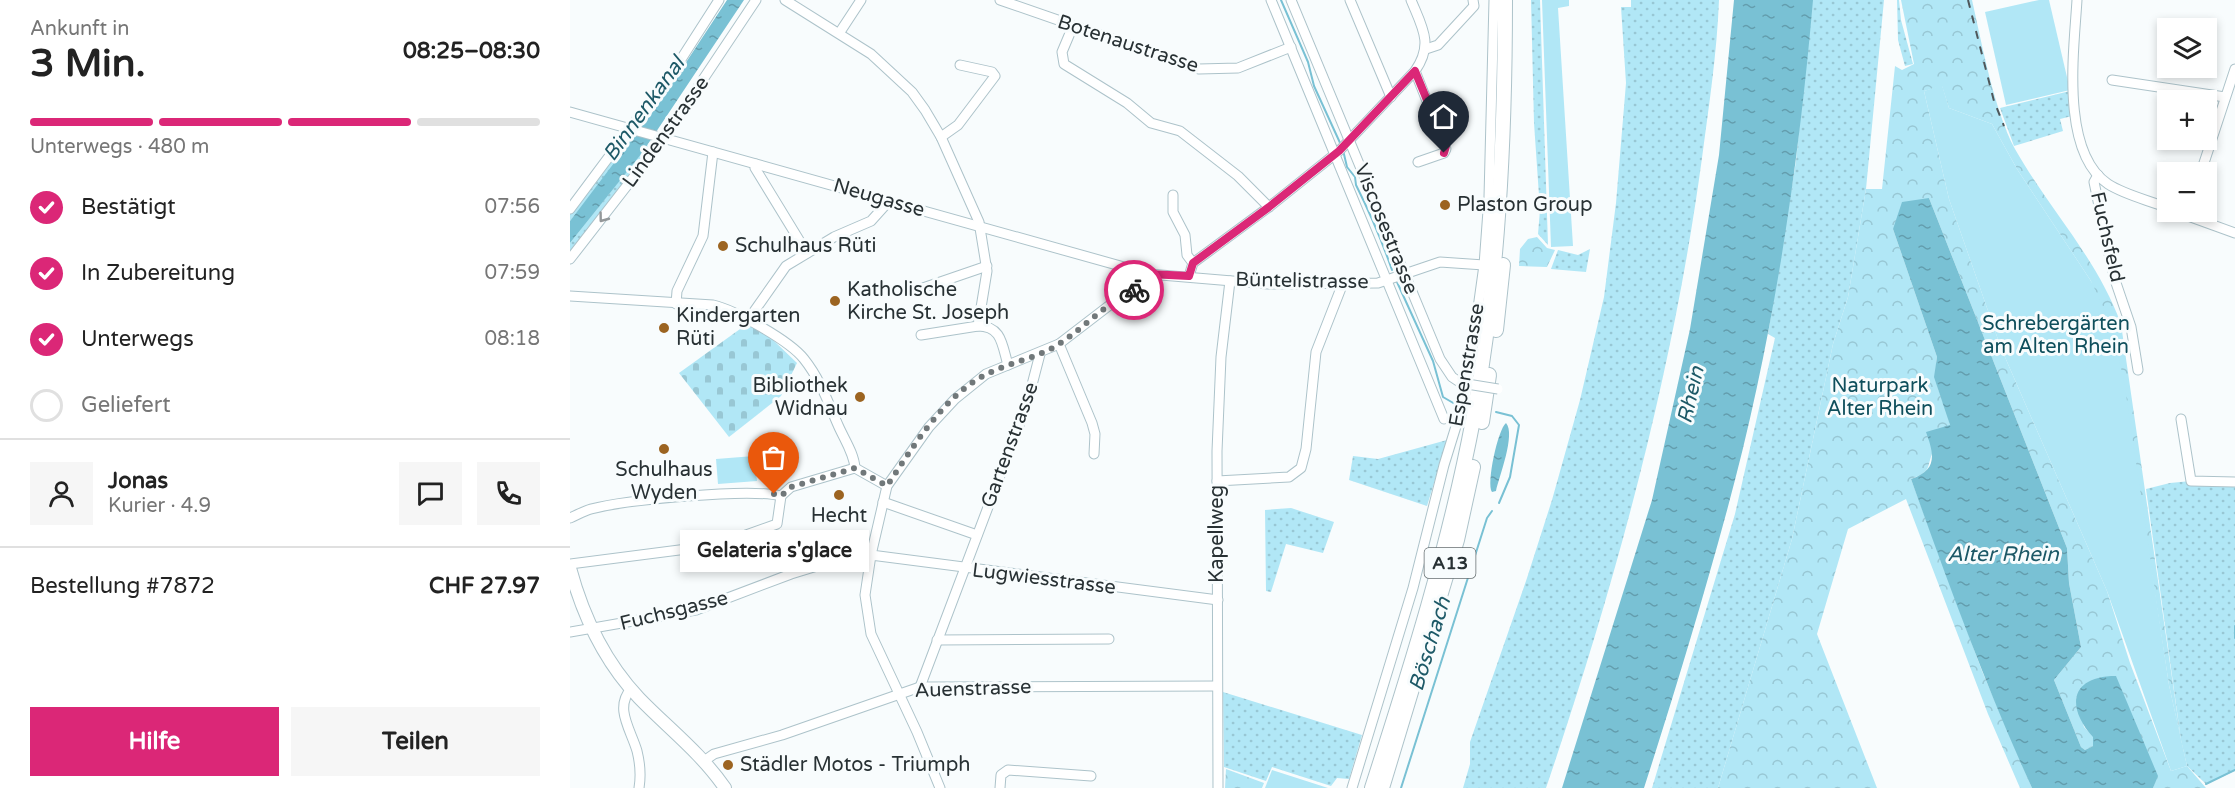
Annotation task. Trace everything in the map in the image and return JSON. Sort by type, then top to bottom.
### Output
[{"type":"highway","name":"A13","points":[[1372,788],[1446,540],[1478,388],[1498,231],[1505,0]]},
{"type":"highway","name":"A13","points":[[1382,788],[1457,540],[1486,398],[1507,230],[1512,151],[1514,0]]},
{"type":"main road","points":[[570,566],[592,630],[614,667],[632,689],[704,761],[725,788]]},
{"type":"street","points":[[570,209],[633,130],[719,0]]},
{"type":"street","name":"Lindenstrasse","points":[[570,259],[662,138],[756,0]]},
{"type":"street","points":[[785,0],[840,32],[871,54],[912,92],[941,137],[980,226],[987,267],[978,326]]},
{"type":"street","points":[[840,32],[861,0]]},
{"type":"street","name":"Botenaustrasse","points":[[1000,0],[1199,69],[1219,71],[1238,68],[1291,47]]},
{"type":"street","points":[[1271,0],[1337,152],[1386,280],[1444,419]]},
{"type":"street","name":"Viscosestrasse","points":[[1291,0],[1440,359],[1452,377],[1461,383],[1498,389]]},
{"type":"street","points":[[1350,0],[1391,97]]},
{"type":"street","points":[[1189,276],[1193,263],[1269,207],[1337,152],[1415,71],[1426,49],[1424,34],[1411,0]]},
{"type":"street","points":[[1426,49],[1438,45],[1474,6],[1473,0]]},
{"type":"street","name":"Espenstrasse","points":[[1352,788],[1413,588],[1444,465],[1466,394],[1484,265],[1492,154],[1494,0]]},
{"type":"street","points":[[2077,0],[2074,118],[2088,160],[2098,175],[2124,192],[2157,204]]},
{"type":"street","points":[[1073,26],[1062,52],[1064,64],[1126,103],[1151,123],[1180,131],[1238,176],[1269,207]]},
{"type":"street","points":[[941,137],[958,125],[995,75],[993,72],[960,65]]},
{"type":"street","points":[[2204,162],[2235,69]]},
{"type":"street","points":[[1415,71],[1446,149],[1444,153],[1418,162]]},
{"type":"street","points":[[2112,80],[2225,97]]},
{"type":"street","name":"Neugasse","points":[[570,112],[1149,274],[1189,276]]},
{"type":"street","points":[[676,304],[677,291],[703,236],[713,152]]},
{"type":"street","points":[[756,164],[755,168],[807,253]]},
{"type":"street","name":"Fuchsfeld","points":[[2098,175],[2094,182],[2107,246],[2131,327],[2139,370]]},
{"type":"street","points":[[1173,195],[1173,212],[1185,235],[1187,255],[1193,263]]},
{"type":"street","points":[[748,320],[781,270],[807,253],[871,221],[890,201]]},
{"type":"street","points":[[2209,222],[2235,233]]},
{"type":"street","name":"Büntelistrasse","points":[[1189,276],[1230,281],[1343,283],[1386,280],[1447,261],[1484,265]]},
{"type":"street","points":[[917,290],[987,267]]},
{"type":"street","points":[[940,788],[917,732],[897,694],[871,634],[866,613],[865,587],[887,486],[930,427],[955,399],[986,374],[1040,354],[1059,344],[1115,301],[1144,286],[1149,274]]},
{"type":"street","name":"Kapellweg","points":[[1218,788],[1218,407],[1230,281]]},
{"type":"street","points":[[1217,481],[1289,477],[1301,468],[1306,449],[1316,352],[1343,283]]},
{"type":"street","points":[[570,296],[713,305],[729,309],[748,320],[803,359],[827,397],[853,456],[855,468]]},
{"type":"street","points":[[921,335],[988,326],[999,334],[1008,365]]},
{"type":"street","points":[[1059,344],[1092,423],[1095,434],[1094,454]]},
{"type":"street","name":"Gartenstrasse","points":[[920,687],[1027,404],[1040,354]]},
{"type":"street","points":[[2181,419],[2191,481],[2235,482]]},
{"type":"street","points":[[570,566],[695,550],[743,538],[777,524],[781,496],[791,487],[855,468],[887,486]]},
{"type":"street","points":[[570,518],[591,510],[683,498],[733,494],[781,496]]},
{"type":"street","points":[[883,502],[977,535]]},
{"type":"street","name":"Fuchsgasse","points":[[570,632],[592,630],[696,610],[853,555],[871,555]]},
{"type":"street","name":"Lugwiesstrasse","points":[[871,555],[1218,600]]},
{"type":"street","points":[[937,640],[1109,639]]},
{"type":"street","name":"Auenstrasse","points":[[704,761],[714,754],[783,735],[920,687],[1217,686]]},
{"type":"street","points":[[632,689],[625,697],[624,712],[637,750],[640,768],[639,788]]},
{"type":"street","points":[[1000,788],[1001,775],[1008,770],[1091,776]]},
{"type":"green space","points":[[1531,0],[1540,0],[1548,245],[1538,234],[1540,210],[1534,123]]},
{"type":"green space","points":[[1542,0],[1569,0],[1569,6],[1558,8],[1573,246],[1551,247]]},
{"type":"green space","points":[[1631,0],[1719,0],[1712,79],[1690,238],[1658,398],[1596,633],[1546,788],[1463,788],[1470,764],[1470,742],[1552,500],[1580,400],[1604,297],[1616,203],[1626,83],[1621,7],[1631,7]]},
{"type":"green space","points":[[1812,0],[1884,0],[1866,189],[1848,297],[1833,344],[1792,539],[1718,788],[1652,788],[1735,514],[1775,338],[1768,334],[1796,161]]},
{"type":"green space","points":[[1897,0],[1899,0],[1901,20],[1913,64],[1905,66],[1898,40]]},
{"type":"green space","name":"Naturpark Alter Rhein","points":[[1901,0],[1972,0],[1989,76],[2015,149],[2086,255],[2111,300],[2121,324],[2181,740],[2169,685],[2135,464],[2091,281],[2017,169],[1992,124],[1949,108],[1942,86],[1924,91],[1949,199],[2001,348],[2107,591],[2130,663],[2171,771],[2187,766],[2206,788],[2153,788],[2157,776],[2076,697],[2084,727],[2093,736],[2093,746],[2085,750],[2081,747],[2054,680],[2081,647],[2069,583],[2067,548],[1929,198],[1893,229],[1937,357],[1937,385],[1950,425],[1933,451],[1927,469],[1911,479],[1982,671],[2032,788],[2020,788],[1988,714],[1906,499],[1848,529],[1817,634],[1877,788],[1718,788],[1792,539],[1833,344],[1848,297],[1866,189],[1882,189],[1895,66],[1902,70],[1914,64]]},
{"type":"green space","points":[[2039,0],[2049,0],[2070,90],[2006,105],[1985,12]]},
{"type":"green space","name":"Schrebergärten am Alten Rhein","points":[[1942,85],[1949,108],[1992,124],[2017,169],[2091,281],[2110,321],[2124,381],[2169,685],[2187,766],[2171,771],[2107,591],[2001,348],[1949,199],[1924,91]]},
{"type":"green space","points":[[2070,91],[2072,116],[2060,119],[2063,131],[2014,146],[2000,108]]},
{"type":"green space","points":[[628,137],[636,137],[570,221],[570,211]]},
{"type":"green space","points":[[651,141],[655,144],[570,253],[570,243]]},
{"type":"green space","points":[[1537,237],[1547,248],[1555,250],[1547,267],[1519,266],[1520,249],[1528,239]]},
{"type":"green space","points":[[1590,249],[1586,272],[1551,269],[1558,250],[1578,255]]},
{"type":"green space","points":[[747,324],[770,337],[797,363],[781,396],[729,437],[679,373]]},
{"type":"green space","points":[[1447,440],[1427,506],[1349,480],[1353,456],[1378,459]]},
{"type":"green space","points":[[754,456],[757,481],[718,484],[716,459]]},
{"type":"green space","points":[[2191,481],[2235,483],[2235,771],[2206,784],[2187,766],[2181,740],[2146,489]]},
{"type":"green space","points":[[1291,508],[1334,522],[1323,553],[1286,544],[1271,592],[1266,591],[1265,510]]},
{"type":"green space","points":[[1223,692],[1362,735],[1349,779],[1337,778],[1331,786],[1272,767],[1266,781],[1224,767]]},
{"type":"green space","points":[[1226,769],[1264,783],[1262,788],[1225,788]]},
{"type":"green space","points":[[1272,770],[1328,788],[1265,788]]},
{"type":"water","points":[[727,0],[744,0],[642,153],[570,243],[570,221],[658,105]]},
{"type":"water","name":"Rhein","points":[[1734,0],[1813,0],[1791,195],[1757,388],[1716,548],[1644,788],[1562,788],[1652,500],[1690,329],[1719,155]]},
{"type":"water","name":"Alter Rhein","points":[[1929,198],[2067,548],[2069,583],[2081,647],[2054,680],[2081,747],[2085,750],[2093,746],[2093,737],[2078,714],[2077,695],[2089,681],[2116,676],[2158,776],[2153,788],[2032,788],[1968,635],[1911,479],[1926,471],[1932,460],[1926,432],[1950,425],[1934,377],[1937,357],[1893,229],[1902,202]]},
{"type":"water","points":[[1506,423],[1509,436],[1506,456],[1496,491],[1492,492],[1494,457]]},
{"type":"waterway","name":"Böschach","points":[[1281,0],[1308,62],[1314,86],[1341,145]]},
{"type":"waterway","name":"Böschach","points":[[1343,150],[1347,167],[1355,177],[1356,185],[1376,227],[1392,270]]},
{"type":"waterway","name":"Böschach","points":[[1397,282],[1433,361],[1443,397],[1455,404]]},
{"type":"waterway","name":"Böschach","points":[[1496,412],[1512,416],[1519,425],[1510,477],[1499,503]]},
{"type":"waterway","name":"Böschach","points":[[1401,788],[1487,518],[1492,511]]},
{"type":"waterway","points":[[2235,626],[2235,638]]},
{"type":"waterway","points":[[2206,784],[2235,770]]},
{"type":"railway","points":[[1968,0],[1994,101],[2004,126]]},
{"type":"way so far","points":[[774,494],[781,496],[791,487],[848,472],[855,468],[887,486],[943,411],[972,384],[986,374],[1040,354],[1059,344],[1115,301],[1134,290]]},
{"type":"place","name":"Plaston Group","points":[[1445,205]]},
{"type":"place","name":"Schulhaus Rüti","points":[[723,246]]},
{"type":"place","name":"Katholische Kirche St. Joseph","points":[[835,301]]},
{"type":"place","name":"Kindergarten Rüti","points":[[664,328]]},
{"type":"place","name":"Bibliothek Widnau","points":[[860,397]]},
{"type":"place","name":"Schulhaus Wyden","points":[[664,449]]},
{"type":"place","name":"Gelateria s'glace","points":[[774,494]]},
{"type":"place","name":"Hecht","points":[[839,495]]},
{"type":"place","name":"Städler Motos - Triumph","points":[[728,765]]},
{"type":"route","points":[[1134,290],[1146,284],[1149,274],[1189,276],[1193,263],[1269,207],[1348,143],[1349,139],[1415,71],[1446,146],[1444,153]]},
{"type":"water label","name":"Binnenkanal","points":[[644,109]]}]
